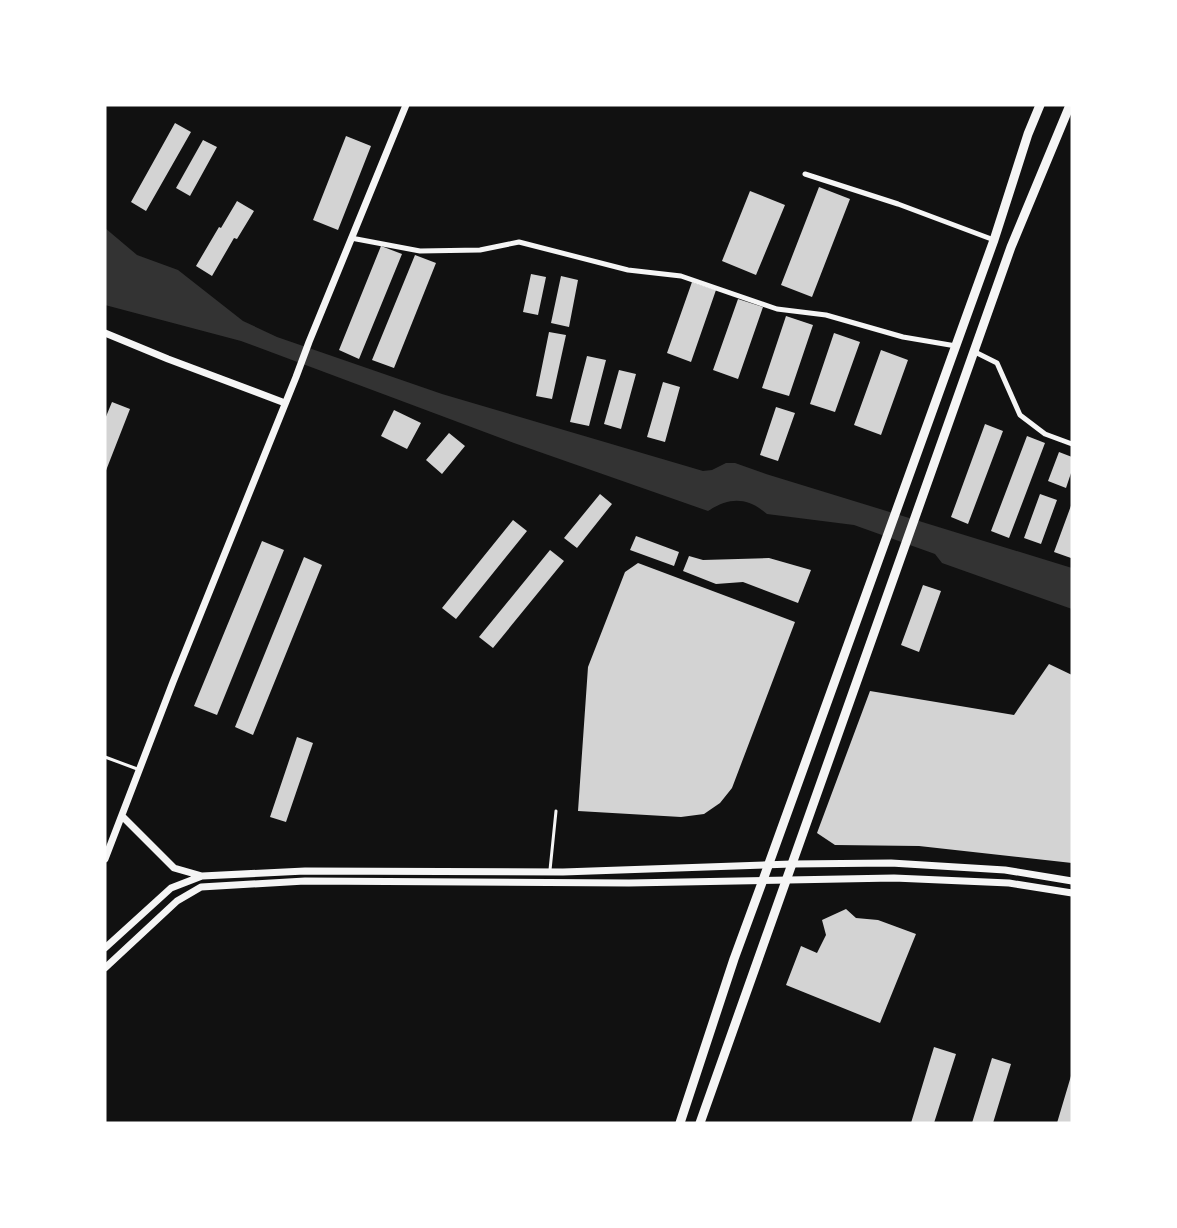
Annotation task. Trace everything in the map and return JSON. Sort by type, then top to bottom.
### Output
[{"type":"main road","points":[[680,1123],[734,959],[994,240],[1028,134],[1040,105]]},
{"type":"main road","points":[[700,1123],[1011,247],[1070,105]]},
{"type":"street","points":[[105,859],[173,682],[406,105]]},
{"type":"street","points":[[805,174],[898,204],[994,240]]},
{"type":"street","points":[[351,238],[420,251],[480,250],[519,242],[628,270],[681,276],[777,309],[826,315],[903,337],[956,346]]},
{"type":"street","points":[[105,333],[285,403]]},
{"type":"street","points":[[974,351],[998,363],[1020,415],[1045,434],[1072,444]]},
{"type":"street","points":[[122,816],[174,868],[202,876]]},
{"type":"street","points":[[105,948],[171,888],[202,876],[305,871],[549,872],[891,863],[1005,870],[1072,881]]},
{"type":"street","points":[[105,968],[177,901],[201,887],[305,881],[629,883],[894,878],[1009,883],[1072,893]]},
{"type":"lane","points":[[105,757],[140,770]]},
{"type":"lane","points":[[549,872],[556,811]]},
{"type":"shaded area","points":[[105,228],[137,255],[178,270],[243,321],[277,337],[442,394],[703,471],[712,470],[726,463],[735,463],[1072,568],[1072,609],[942,563],[935,554],[854,525],[767,514],[752,504],[738,501],[724,503],[708,511],[514,443],[241,341],[105,305]]},
{"type":"building","points":[[175,123],[191,132],[146,211],[131,202]]},
{"type":"building","points":[[346,136],[371,146],[338,230],[313,220]]},
{"type":"building","points":[[203,140],[217,147],[190,196],[176,188]]},
{"type":"building","points":[[819,187],[850,199],[812,297],[781,285]]},
{"type":"building","points":[[750,191],[785,205],[756,275],[722,261]]},
{"type":"building","points":[[237,201],[254,211],[237,239],[234,238],[212,276],[196,266]]},
{"type":"building","points":[[381,246],[402,254],[359,359],[339,350]]},
{"type":"building","points":[[415,255],[436,263],[394,368],[372,360]]},
{"type":"building","points":[[531,274],[546,277],[538,315],[523,312]]},
{"type":"building","points":[[561,276],[578,280],[569,327],[551,323]]},
{"type":"building","points":[[692,282],[716,290],[691,362],[667,353]]},
{"type":"building","points":[[738,299],[763,307],[738,379],[713,370]]},
{"type":"building","points":[[786,316],[813,325],[789,396],[762,388]]},
{"type":"building","points":[[549,332],[566,335],[552,399],[536,396]]},
{"type":"building","points":[[834,333],[860,342],[835,412],[810,404]]},
{"type":"building","points":[[881,350],[908,360],[881,435],[854,425]]},
{"type":"building","points":[[587,356],[606,360],[589,426],[570,422]]},
{"type":"building","points":[[619,370],[636,374],[621,429],[604,424]]},
{"type":"building","points":[[663,382],[680,387],[665,442],[647,437]]},
{"type":"building","points":[[112,402],[130,409],[105,473],[105,419]]},
{"type":"building","points":[[776,407],[795,413],[778,461],[760,455]]},
{"type":"building","points":[[394,410],[421,423],[407,449],[381,436]]},
{"type":"building","points":[[985,424],[1003,431],[968,524],[951,517]]},
{"type":"building","points":[[449,433],[465,446],[442,474],[426,460]]},
{"type":"building","points":[[1027,436],[1045,443],[1009,538],[991,531]]},
{"type":"building","points":[[1059,452],[1072,457],[1072,470],[1066,488],[1048,481]]},
{"type":"building","points":[[600,494],[612,504],[577,548],[564,538]]},
{"type":"building","points":[[1040,494],[1057,500],[1041,544],[1024,538]]},
{"type":"building","points":[[1072,503],[1072,555],[1071,558],[1054,552]]},
{"type":"building","points":[[513,520],[527,531],[456,619],[442,608]]},
{"type":"building","points":[[636,536],[679,552],[674,566],[630,550]]},
{"type":"building","points":[[262,541],[284,550],[217,715],[194,706]]},
{"type":"building","points":[[550,550],[564,561],[493,648],[479,637]]},
{"type":"building","points":[[689,556],[703,560],[769,558],[811,570],[798,603],[743,582],[716,584],[683,571]]},
{"type":"building","points":[[304,557],[322,565],[253,735],[235,727]]},
{"type":"building","points":[[638,563],[795,622],[732,788],[720,803],[704,814],[681,817],[578,811],[588,667],[625,572]]},
{"type":"building","points":[[923,585],[941,591],[919,652],[901,645]]},
{"type":"building","points":[[1049,664],[1072,675],[1072,863],[919,846],[835,845],[817,833],[870,691],[1014,715]]},
{"type":"building","points":[[297,737],[313,743],[286,822],[270,817]]},
{"type":"building","points":[[846,909],[856,918],[878,920],[916,934],[880,1023],[786,985],[801,946],[817,953],[826,935],[822,920]]},
{"type":"building","points":[[934,1047],[956,1054],[934,1123],[911,1123]]},
{"type":"building","points":[[992,1058],[1011,1064],[993,1123],[972,1123]]},
{"type":"building","points":[[1071,1076],[1072,1123],[1057,1123]]}]
